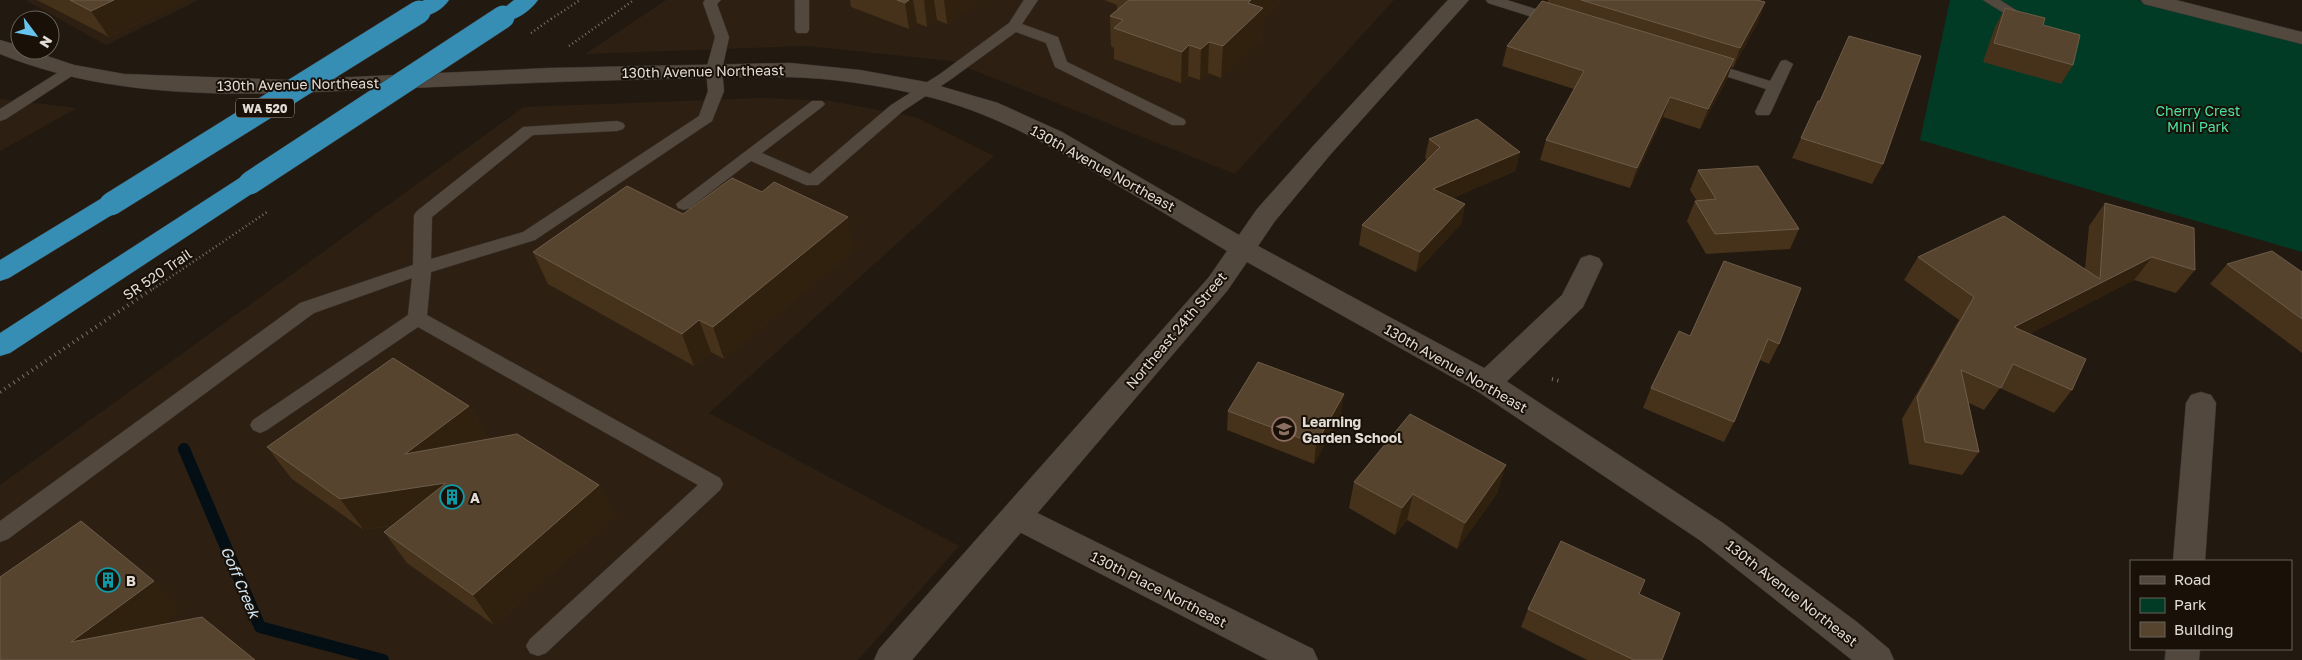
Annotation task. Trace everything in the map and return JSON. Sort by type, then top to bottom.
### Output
[{"type":"highway","name":"WA 520","points":[[0,272],[439,0]]},
{"type":"highway","points":[[0,346],[250,184],[528,0]]},
{"type":"street","name":"Northeast 24th Street","points":[[891,660],[1218,284],[1266,215],[1322,150],[1459,0]]},
{"type":"street","points":[[2151,0],[2302,38]]},
{"type":"street","name":"130th Avenue Northeast","points":[[0,46],[37,61],[70,71],[124,81],[287,86],[714,70],[790,70],[860,77],[926,89],[990,108],[1054,137],[1242,248],[1487,383],[1712,532],[1845,633],[1877,660]]},
{"type":"street","points":[[1487,383],[1573,300],[1590,264]]},
{"type":"street","points":[[2189,560],[2201,403]]},
{"type":"street","name":"130th Place Northeast","points":[[1017,516],[1301,660]]},
{"type":"lane","points":[[0,533],[307,308],[422,268],[529,236],[706,118],[716,91],[714,70],[722,37],[710,3],[714,0]]},
{"type":"lane","points":[[802,0],[802,30]]},
{"type":"lane","points":[[751,155],[812,181],[897,108],[1014,26],[1031,0]]},
{"type":"lane","points":[[1493,0],[1566,22]]},
{"type":"lane","points":[[1990,0],[2040,28]]},
{"type":"lane","points":[[1014,26],[1053,40],[1060,64],[1178,122]]},
{"type":"lane","points":[[1689,60],[1775,87]]},
{"type":"lane","points":[[1763,112],[1786,64]]},
{"type":"lane","points":[[0,116],[70,71]]},
{"type":"lane","points":[[684,204],[817,104]]},
{"type":"lane","points":[[260,426],[417,318],[422,268],[423,215],[529,130],[617,126]]},
{"type":"lane","points":[[417,318],[713,484],[538,646]]},
{"type":"path","points":[[551,19],[580,0]]},
{"type":"path","points":[[566,49],[634,0]]},
{"type":"path","name":"SR 520 Trail","points":[[0,392],[269,211]]},
{"type":"path","points":[[1552,379],[1560,381]]},
{"type":"shaded area","points":[[25,0],[199,0],[106,45],[60,19],[60,10],[43,10]]},
{"type":"shaded area","points":[[666,0],[1394,0],[1235,174],[951,61],[807,46],[585,54]]},
{"type":"shaded area","points":[[762,98],[831,101],[915,117],[994,156],[709,413],[959,546],[858,660],[0,660],[0,485],[524,107]]},
{"type":"shaded area","points":[[0,99],[77,108],[0,151]]},
{"type":"green space","name":"Cherry Crest Mini Park","points":[[1950,0],[2137,0],[2302,41],[2302,252],[1920,140]]},
{"type":"building","points":[[70,0],[114,0],[91,11]]},
{"type":"building","points":[[897,0],[909,0],[905,3]]},
{"type":"building","points":[[1129,0],[1251,0],[1248,3],[1263,8],[1223,46],[1209,42],[1201,49],[1189,45],[1182,52],[1114,28],[1123,20],[1110,16]]},
{"type":"building","points":[[1581,0],[1757,0],[1765,2],[1740,48]]},
{"type":"building","points":[[1542,1],[1734,59],[1708,109],[1670,97],[1637,168],[1546,140],[1584,71],[1507,46]]},
{"type":"building","points":[[2005,8],[2045,18],[2043,25],[2080,35],[2073,65],[1994,43]]},
{"type":"building","points":[[1849,36],[1921,56],[1883,164],[1801,138]]},
{"type":"building","points":[[1477,119],[1520,152],[1433,189],[1465,204],[1420,252],[1362,225],[1440,147],[1429,139]]},
{"type":"building","points":[[1758,166],[1799,229],[1715,234],[1695,201],[1716,199],[1698,170]]},
{"type":"building","points":[[732,178],[762,192],[774,182],[848,217],[713,327],[699,320],[682,334],[533,252],[627,186],[683,214]]},
{"type":"building","points":[[2105,203],[2194,228],[2195,270],[2152,257],[2014,327],[2086,359],[2072,390],[2013,364],[2001,388],[1961,370],[1979,452],[1925,442],[1917,397],[1974,297],[1918,257],[2004,216],[2100,279]]},
{"type":"building","points":[[2272,251],[2302,272],[2302,319],[2227,264]]},
{"type":"building","points":[[1724,261],[1801,288],[1779,344],[1768,339],[1734,422],[1651,388],[1679,331],[1690,336]]},
{"type":"building","name":"A","points":[[393,358],[469,406],[405,454],[517,434],[599,485],[473,595],[384,532],[446,483],[340,499],[267,447]]},
{"type":"building","points":[[1258,362],[1344,394],[1316,444],[1228,411]]},
{"type":"building","points":[[1410,414],[1506,465],[1465,523],[1413,494],[1402,508],[1354,482]]},
{"type":"building","name":"B","points":[[81,521],[154,581],[71,642],[202,617],[255,660],[0,660],[0,577]]},
{"type":"building","points":[[1561,541],[1645,580],[1639,594],[1680,613],[1662,660],[1634,660],[1528,609]]},
{"type":"waterway","name":"Goff Creek","points":[[184,449],[260,627],[383,660]]},
{"type":"place","name":"Learning Garden School","points":[[1284,429]]},
{"type":"place","name":"A","points":[[452,497]]},
{"type":"place","name":"B","points":[[108,580]]}]
